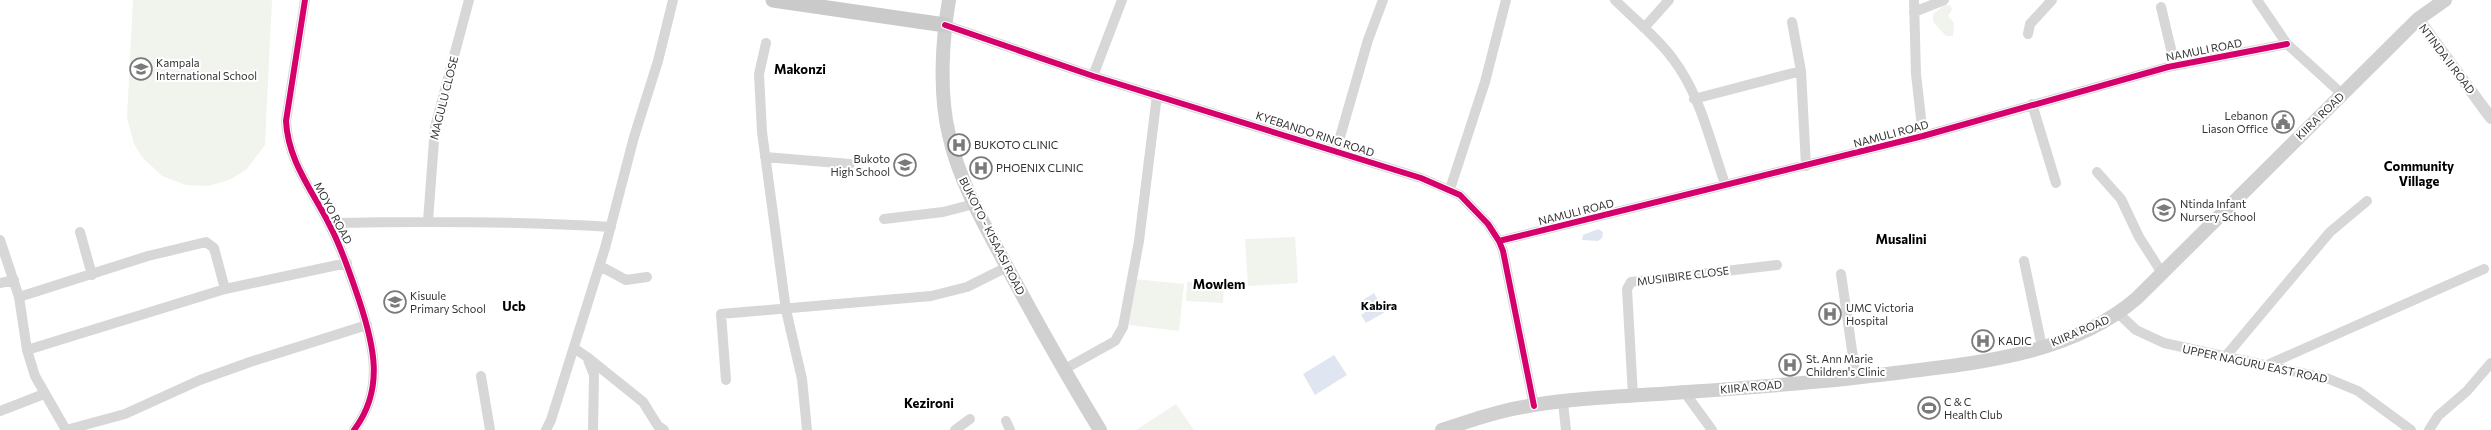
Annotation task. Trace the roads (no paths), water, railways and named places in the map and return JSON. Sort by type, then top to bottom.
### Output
[{"type":"main road","points":[[773,0],[945,25]]},
{"type":"main road","name":"BUKOTO - KISAASI ROAD","points":[[948,0],[945,25],[946,121],[956,160],[974,204],[1007,267],[1063,370],[1100,430]]},
{"type":"main road","name":"KIIRA ROAD","points":[[1540,405],[1629,396],[1685,393],[1856,378],[1966,364],[2042,347],[2084,331],[2119,314],[2418,19],[2441,3]]},
{"type":"main road","points":[[1442,430],[1505,411],[1540,405]]},
{"type":"street","name":"MOYO ROAD","points":[[305,0],[286,122],[287,139],[303,178],[329,223],[347,263],[372,345],[374,381],[369,406],[354,430]]},
{"type":"street","name":"MAGULU CLOSE","points":[[428,221],[435,127],[469,0]]},
{"type":"street","points":[[546,430],[551,420],[600,266],[634,137],[658,61],[673,0]]},
{"type":"street","points":[[1093,76],[1122,0]]},
{"type":"street","points":[[1336,151],[1368,40],[1383,0]]},
{"type":"street","points":[[1450,189],[1487,75],[1506,0]]},
{"type":"street","points":[[1615,0],[1674,60],[1694,99],[1725,184]]},
{"type":"street","points":[[1644,28],[1669,0]]},
{"type":"street","points":[[1914,0],[1916,74],[1923,136]]},
{"type":"street","points":[[1914,12],[1944,0]]},
{"type":"street","points":[[2028,34],[2030,24],[2052,0]]},
{"type":"street","points":[[2257,0],[2287,44],[2342,94]]},
{"type":"street","points":[[2161,7],[2174,66]]},
{"type":"street","name":"NTINDA II ROAD","points":[[2418,19],[2491,118]]},
{"type":"street","points":[[1792,22],[1800,71],[1806,166]]},
{"type":"street","name":"KYEBANDO RING ROAD","points":[[945,25],[1093,76],[1336,151],[1450,189],[1478,213],[1499,241],[1503,251],[1540,405]]},
{"type":"street","points":[[766,43],[758,74],[758,91],[765,157],[786,310],[802,379],[807,430]]},
{"type":"street","name":"NAMULI ROAD","points":[[1499,241],[1923,136],[2032,104],[2174,66],[2287,44]]},
{"type":"street","points":[[1694,99],[1800,71]]},
{"type":"street","points":[[1063,370],[1114,341],[1123,327],[1139,241],[1157,95]]},
{"type":"street","points":[[2032,104],[2056,183]]},
{"type":"street","points":[[765,157],[850,164]]},
{"type":"street","points":[[2097,172],[2121,199],[2139,237],[2162,273]]},
{"type":"street","points":[[2225,357],[2330,232],[2367,201]]},
{"type":"street","points":[[884,218],[937,213],[974,204]]},
{"type":"street","points":[[329,223],[428,221],[461,224],[531,223],[611,227]]},
{"type":"street","points":[[80,232],[92,275]]},
{"type":"street","points":[[0,240],[19,297],[27,350],[35,376],[66,430],[87,427],[145,407],[200,380],[250,362],[367,325]]},
{"type":"street","points":[[19,297],[148,256],[206,242],[214,248],[225,289]]},
{"type":"street","points":[[2024,261],[2042,347]]},
{"type":"street","points":[[27,350],[225,289],[347,263]]},
{"type":"street","points":[[600,266],[626,280],[647,277]]},
{"type":"street","name":"MUSIIBIRE CLOSE","points":[[1629,396],[1627,289],[1631,282],[1777,266]]},
{"type":"street","points":[[726,380],[721,314],[786,310],[945,293],[977,283],[1007,267]]},
{"type":"street","points":[[2267,365],[2484,269]]},
{"type":"street","points":[[1841,274],[1856,378]]},
{"type":"street","points":[[0,283],[14,280]]},
{"type":"street","name":"UPPER NAGURU EAST ROAD","points":[[2119,314],[2136,330],[2164,343],[2323,377],[2358,391],[2411,430]]},
{"type":"street","points":[[574,348],[588,357],[643,402],[658,426],[664,430]]},
{"type":"street","points":[[588,357],[595,379],[594,430]]},
{"type":"street","points":[[2429,430],[2438,416],[2467,392],[2491,363]]},
{"type":"street","points":[[481,376],[490,430]]},
{"type":"street","points":[[1685,393],[1712,430]]},
{"type":"street","points":[[0,412],[44,394]]},
{"type":"street","points":[[1563,403],[1566,430]]},
{"type":"street","points":[[955,430],[970,419]]},
{"type":"place","name":"Kampala International School","points":[[141,69]]},
{"type":"place","name":"Lebanon Liason Office","points":[[2283,122]]},
{"type":"place","name":"BUKOTO CLINIC","points":[[959,145]]},
{"type":"place","name":"Bukoto High School","points":[[905,165]]},
{"type":"place","name":"PHOENIX CLINIC","points":[[981,168]]},
{"type":"place","name":"Ntinda Infant Nursery School","points":[[2164,210]]},
{"type":"place","name":"Kisuule Primary School","points":[[395,302]]},
{"type":"place","name":"UMC Victoria Hospital","points":[[1830,314]]},
{"type":"place","name":"KADIC","points":[[1983,341]]},
{"type":"place","name":"St. Ann Marie Children's Clinic","points":[[1790,365]]},
{"type":"place","name":"C & C Health Club","points":[[1929,408]]},
{"type":"district","name":"Makonzi","points":[[800,69]]},
{"type":"district","name":"Community Village","points":[[2419,174]]},
{"type":"district","name":"Musalini","points":[[1901,239]]},
{"type":"district","name":"Mowlem","points":[[1219,284]]},
{"type":"district","name":"Ucb","points":[[514,306]]},
{"type":"district","name":"Kabira","points":[[1379,306]]},
{"type":"district","name":"Kezironi","points":[[929,403]]}]
